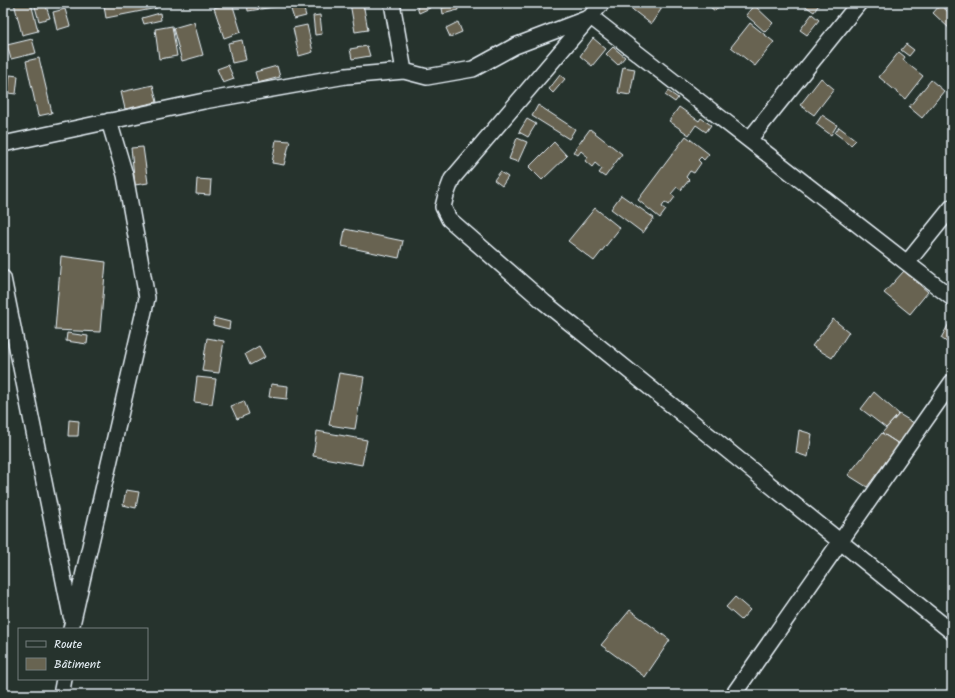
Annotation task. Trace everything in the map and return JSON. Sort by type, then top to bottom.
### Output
[{"type":"street","points":[[392,3],[404,71]]},
{"type":"street","points":[[602,3],[452,179],[443,207],[449,219],[544,302],[952,632]]},
{"type":"street","points":[[749,140],[859,3]]},
{"type":"street","points":[[3,144],[204,101],[346,76],[404,71],[427,77],[473,68],[515,46],[591,17]]},
{"type":"street","points":[[591,17],[952,298]]},
{"type":"street","points":[[71,626],[147,298],[125,176],[109,121]]},
{"type":"street","points":[[907,263],[952,207]]},
{"type":"street","points":[[3,278],[71,626]]},
{"type":"street","points":[[733,695],[952,382]]},
{"type":"street","points":[[62,695],[64,680]]},
{"type":"building","points":[[14,3],[31,3],[38,31],[22,35]]},
{"type":"building","points":[[34,3],[45,3],[50,18],[39,21]]},
{"type":"building","points":[[120,3],[156,3],[157,8],[106,18],[104,6]]},
{"type":"building","points":[[232,3],[241,32],[224,38],[214,8]]},
{"type":"building","points":[[247,3],[280,3],[280,6],[248,11]]},
{"type":"building","points":[[289,3],[302,3],[306,16],[294,19]]},
{"type":"building","points":[[350,3],[363,3],[368,30],[355,32]]},
{"type":"building","points":[[428,3],[430,8],[419,13],[416,4]]},
{"type":"building","points":[[624,3],[655,3],[662,8],[651,24]]},
{"type":"building","points":[[705,3],[721,3],[715,11]]},
{"type":"building","points":[[801,3],[820,3],[814,12]]},
{"type":"building","points":[[457,4],[458,10],[443,14],[442,8]]},
{"type":"building","points":[[754,5],[773,23],[765,32],[746,15]]},
{"type":"building","points":[[940,5],[952,15],[951,30],[933,13]]},
{"type":"building","points":[[65,9],[70,26],[57,30],[53,12]]},
{"type":"building","points":[[160,13],[161,20],[144,24],[142,18]]},
{"type":"building","points":[[812,14],[819,20],[807,35],[800,30]]},
{"type":"building","points":[[320,15],[322,34],[315,35],[313,16]]},
{"type":"building","points":[[194,22],[203,55],[182,61],[173,28]]},
{"type":"building","points":[[458,22],[462,32],[450,37],[446,28]]},
{"type":"building","points":[[3,23],[5,39],[3,40]]},
{"type":"building","points":[[750,23],[774,42],[755,66],[731,47]]},
{"type":"building","points":[[307,25],[313,52],[299,56],[293,28]]},
{"type":"building","points":[[172,26],[177,56],[159,59],[155,29]]},
{"type":"building","points":[[593,38],[606,49],[592,66],[580,56]]},
{"type":"building","points":[[32,39],[36,53],[11,59],[7,45]]},
{"type":"building","points":[[242,40],[246,60],[232,63],[228,43]]},
{"type":"building","points":[[906,44],[914,50],[909,56],[901,50]]},
{"type":"building","points":[[367,46],[370,56],[352,59],[350,49]]},
{"type":"building","points":[[613,47],[625,57],[618,65],[606,54]]},
{"type":"building","points":[[899,52],[905,57],[903,60],[923,76],[905,99],[879,77]]},
{"type":"building","points":[[39,58],[52,113],[38,116],[26,61]]},
{"type":"building","points":[[228,65],[234,79],[223,83],[217,69]]},
{"type":"building","points":[[277,66],[280,77],[258,83],[255,72]]},
{"type":"building","points":[[623,67],[635,69],[630,95],[618,93]]},
{"type":"building","points":[[10,75],[18,76],[16,94],[8,93]]},
{"type":"building","points":[[560,75],[565,79],[553,93],[549,89]]},
{"type":"building","points":[[821,78],[834,89],[814,115],[800,105]]},
{"type":"building","points":[[931,80],[944,91],[922,118],[909,107]]},
{"type":"building","points":[[153,85],[157,102],[125,109],[121,92]]},
{"type":"building","points":[[668,91],[678,98],[675,102],[665,95]]},
{"type":"building","points":[[538,105],[575,129],[569,139],[532,116]]},
{"type":"building","points":[[679,107],[699,121],[701,118],[711,125],[706,132],[696,125],[689,135],[669,121]]},
{"type":"building","points":[[822,115],[837,125],[831,135],[816,124]]},
{"type":"building","points":[[3,117],[8,138],[3,139]]},
{"type":"building","points":[[527,119],[536,124],[528,137],[519,132]]},
{"type":"building","points":[[839,127],[856,140],[851,145],[835,133]]},
{"type":"building","points":[[590,129],[622,154],[605,177],[599,173],[602,169],[595,163],[592,167],[585,161],[588,157],[581,151],[578,155],[573,152]]},
{"type":"building","points":[[686,136],[709,154],[704,160],[701,157],[698,160],[701,163],[694,173],[690,171],[686,177],[689,180],[681,190],[677,187],[671,194],[675,197],[669,205],[665,202],[662,207],[666,210],[660,218],[638,200]]},
{"type":"building","points":[[517,138],[527,142],[518,162],[509,159]]},
{"type":"building","points":[[276,140],[290,141],[284,165],[272,163]]},
{"type":"building","points":[[554,142],[567,156],[542,180],[529,167]]},
{"type":"building","points":[[143,147],[148,183],[135,185],[131,148]]},
{"type":"building","points":[[500,172],[508,177],[502,186],[494,180]]},
{"type":"building","points":[[952,172],[952,183],[947,178]]},
{"type":"building","points":[[197,179],[211,180],[210,195],[196,194]]},
{"type":"building","points":[[621,195],[654,218],[643,233],[611,209]]},
{"type":"building","points":[[595,208],[620,228],[594,261],[568,241]]},
{"type":"building","points":[[345,229],[403,241],[399,258],[342,246]]},
{"type":"building","points":[[61,256],[106,262],[100,332],[55,330]]},
{"type":"building","points":[[904,271],[928,292],[910,314],[884,293]]},
{"type":"building","points":[[214,318],[230,322],[229,329],[213,325]]},
{"type":"building","points":[[952,318],[952,346],[941,338]]},
{"type":"building","points":[[833,319],[849,332],[832,358],[812,346]]},
{"type":"building","points":[[67,333],[88,336],[87,344],[66,341]]},
{"type":"building","points":[[207,338],[224,341],[219,373],[202,371]]},
{"type":"building","points":[[259,346],[265,357],[250,365],[245,354]]},
{"type":"building","points":[[339,373],[364,377],[355,429],[329,425]]},
{"type":"building","points":[[197,377],[216,379],[212,404],[194,402]]},
{"type":"building","points":[[271,384],[288,386],[287,399],[269,397]]},
{"type":"building","points":[[874,392],[899,414],[886,428],[861,409]]},
{"type":"building","points":[[244,401],[249,414],[237,419],[231,406]]},
{"type":"building","points":[[899,414],[914,423],[899,444],[882,433]]},
{"type":"building","points":[[69,420],[79,421],[78,436],[68,436]]},
{"type":"building","points":[[799,430],[812,434],[808,457],[796,453]]},
{"type":"building","points":[[317,431],[367,440],[362,465],[313,456]]},
{"type":"building","points":[[882,433],[899,444],[867,487],[848,475]]},
{"type":"building","points":[[126,490],[139,492],[136,508],[123,505]]},
{"type":"building","points":[[3,534],[7,534],[6,553],[3,553]]},
{"type":"building","points":[[735,597],[750,610],[741,620],[726,607]]},
{"type":"building","points":[[630,610],[670,640],[645,677],[601,645]]}]
